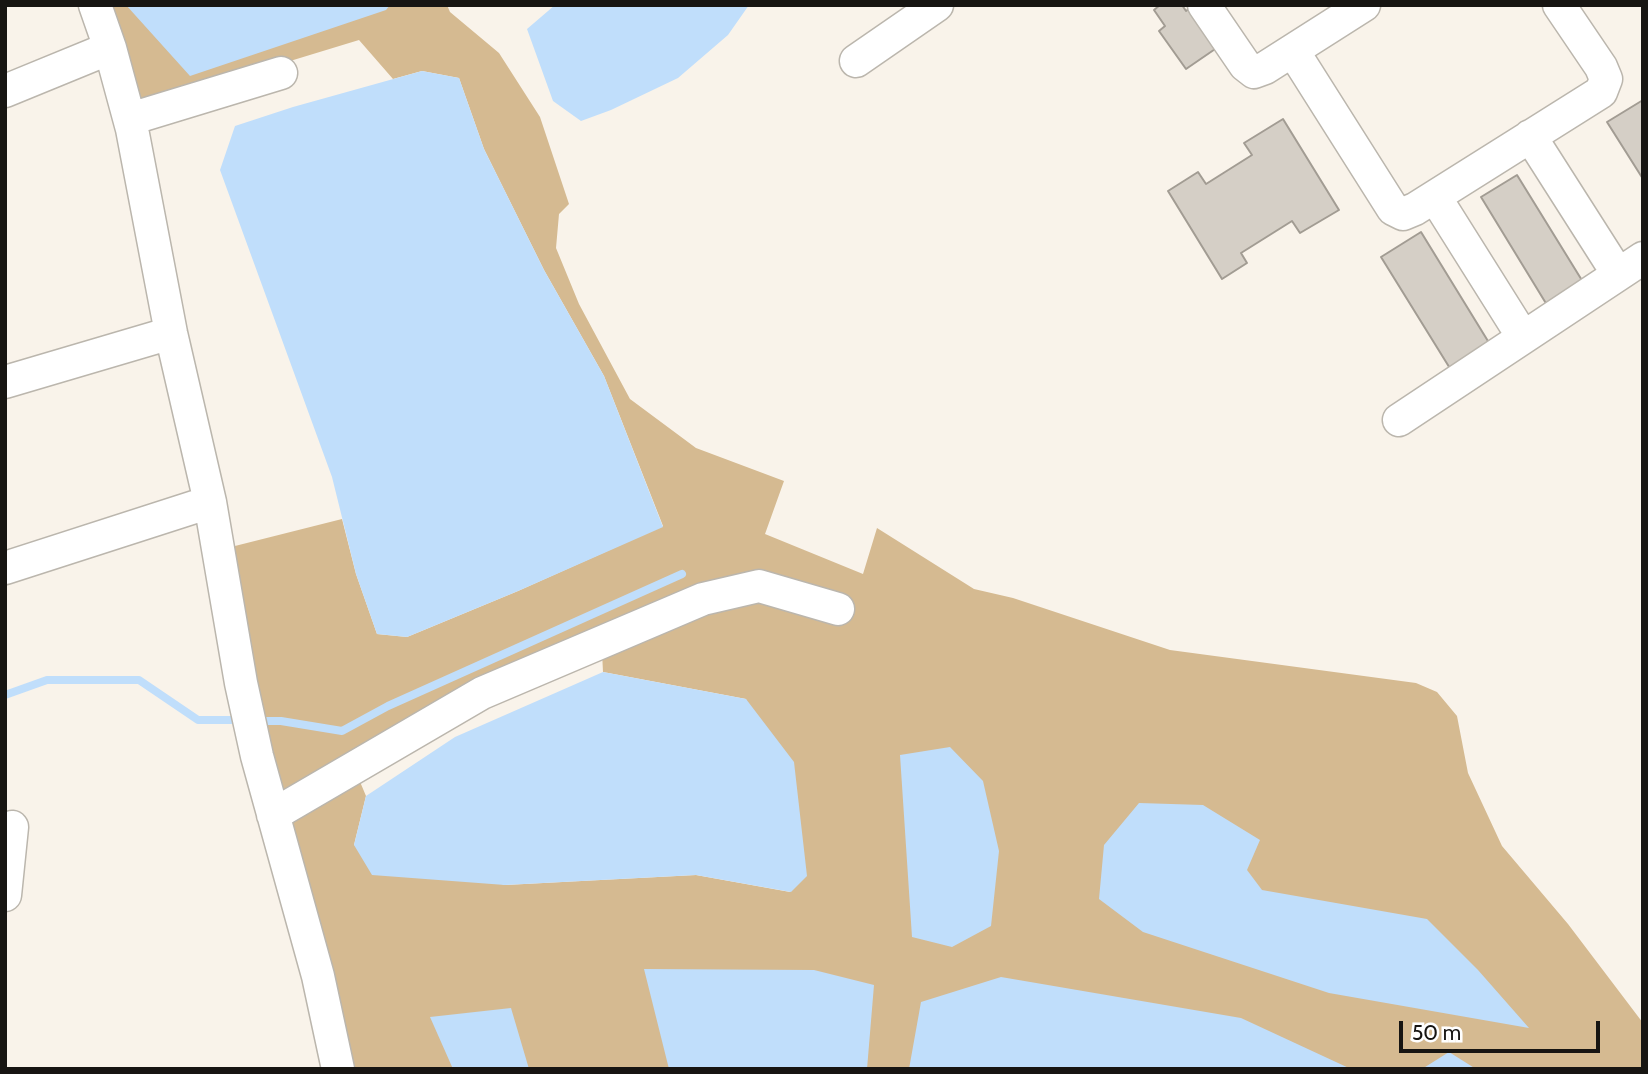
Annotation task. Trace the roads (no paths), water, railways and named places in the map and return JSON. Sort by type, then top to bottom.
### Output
[{"type":"street","points":[[95,5],[130,119],[171,333],[209,502],[241,683],[257,756],[318,976],[338,1069]]},
{"type":"street","points":[[856,61],[937,5]]},
{"type":"street","points":[[1204,5],[1245,65],[1254,72],[1293,51],[1364,5]]},
{"type":"street","points":[[1293,51],[1392,209],[1403,214],[1435,197],[1601,92],[1606,79],[1601,67],[1559,5]]},
{"type":"street","points":[[5,91],[110,48]]},
{"type":"street","points":[[130,119],[281,73]]},
{"type":"street","points":[[1399,420],[1630,266],[1530,136]]},
{"type":"street","points":[[1435,197],[1523,337]]},
{"type":"street","points":[[5,382],[171,333]]},
{"type":"street","points":[[5,568],[209,502]]},
{"type":"street","points":[[273,815],[482,693],[703,599],[760,586],[838,610]]},
{"type":"street","points":[[5,895],[12,827]]},
{"type":"water","points":[[126,5],[390,5],[386,10],[190,76]]},
{"type":"water","points":[[555,5],[749,5],[728,35],[678,78],[611,110],[581,121],[553,101],[527,29]]},
{"type":"water","points":[[422,71],[459,78],[484,149],[544,270],[604,376],[663,527],[407,637],[377,634],[356,574],[332,477],[220,170],[235,126]]},
{"type":"water","points":[[603,672],[746,699],[794,762],[807,876],[791,892],[696,875],[505,885],[372,875],[354,845],[366,796],[455,737]]},
{"type":"water","points":[[950,747],[983,781],[999,851],[991,926],[952,947],[912,937],[900,755]]},
{"type":"water","points":[[1139,803],[1203,805],[1260,840],[1247,870],[1262,890],[1427,919],[1478,970],[1529,1028],[1329,993],[1143,932],[1099,899],[1104,845]]},
{"type":"water","points":[[644,969],[814,970],[874,985],[867,1069],[669,1069]]},
{"type":"water","points":[[1001,977],[1241,1018],[1351,1069],[909,1069],[921,1002]]},
{"type":"water","points":[[511,1008],[529,1069],[453,1069],[430,1017]]},
{"type":"water","points":[[1449,1052],[1476,1069],[1422,1069]]},
{"type":"waterway","points":[[256,721],[281,721],[342,731],[388,706],[682,574]]},
{"type":"waterway","points":[[5,695],[47,680],[139,680],[198,720],[243,720]]}]
